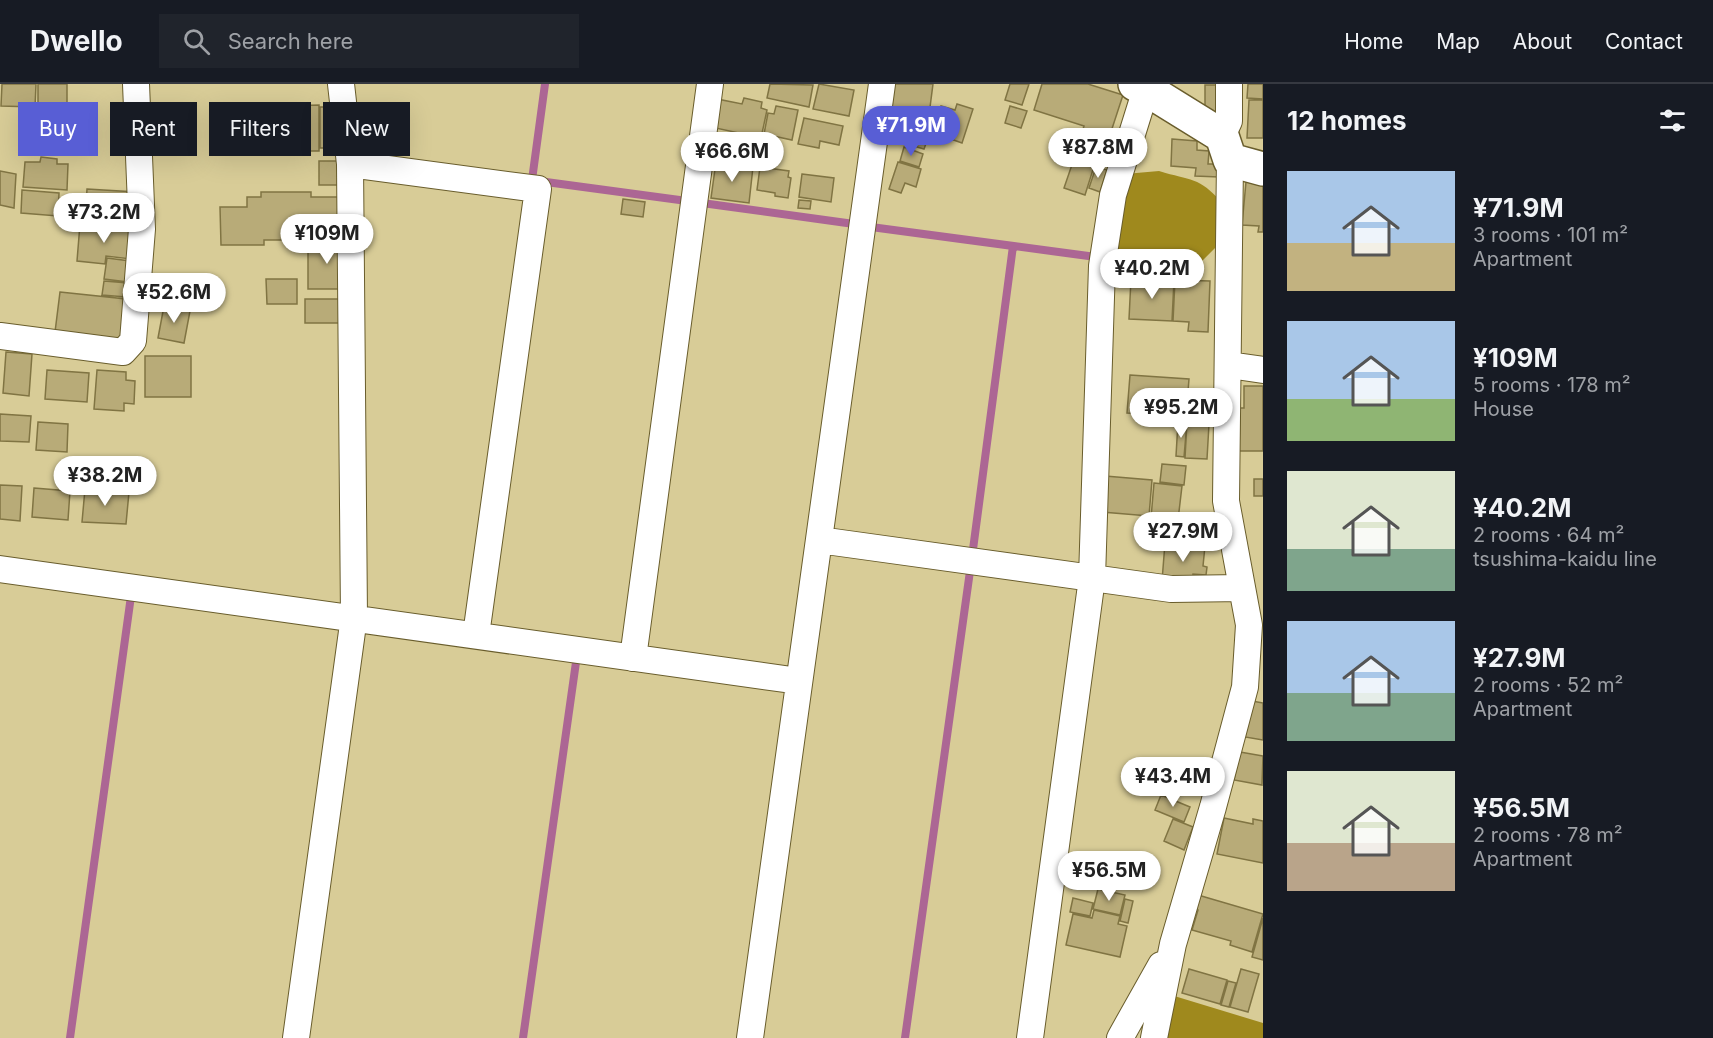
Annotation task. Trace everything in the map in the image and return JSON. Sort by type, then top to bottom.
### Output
[{"type":"main road","points":[[1140,87],[1226,148],[1263,169]]},
{"type":"street","points":[[0,336],[123,352],[133,341],[142,229],[136,84]]},
{"type":"street","points":[[296,1038],[354,617],[350,164],[341,84]]},
{"type":"street","points":[[633,658],[710,84]]},
{"type":"street","points":[[750,1038],[882,84]]},
{"type":"street","points":[[1155,1038],[1173,944],[1213,807],[1254,688],[1249,625],[1226,501],[1229,364],[1226,148],[1229,84]]},
{"type":"street","points":[[1030,1038],[1092,578],[1102,266],[1113,195],[1140,87]]},
{"type":"street","points":[[350,164],[538,189],[476,635]]},
{"type":"street","points":[[1229,364],[1263,370]]},
{"type":"street","points":[[819,540],[1171,589],[1242,588]]},
{"type":"street","points":[[0,569],[799,681]]},
{"type":"street","points":[[1120,1038],[1173,944]]},
{"type":"shaded area","points":[[1159,171],[1200,184],[1222,203],[1221,242],[1200,263],[1195,273],[1117,271],[1107,265],[1125,174]]},
{"type":"shaded area","points":[[1171,995],[1263,1023],[1263,1038],[1162,1038]]},
{"type":"building","points":[[2,84],[36,84],[35,102],[18,102],[18,106],[1,106]]},
{"type":"building","points":[[38,84],[67,84],[67,102],[38,102]]},
{"type":"building","points":[[770,84],[813,85],[809,107],[767,98]]},
{"type":"building","points":[[819,84],[854,90],[849,116],[813,109]]},
{"type":"building","points":[[890,84],[933,84],[929,115],[910,112],[910,116],[886,113]]},
{"type":"building","points":[[1010,84],[1029,84],[1022,105],[1005,100]]},
{"type":"building","points":[[1042,84],[1088,84],[1123,95],[1107,144],[1081,136],[1084,126],[1034,110]]},
{"type":"building","points":[[1248,84],[1263,84],[1263,99],[1247,98]]},
{"type":"building","points":[[1205,85],[1217,85],[1217,118],[1205,118]]},
{"type":"building","points":[[744,98],[762,102],[761,108],[767,110],[761,138],[754,136],[753,141],[738,138],[739,133],[711,127],[717,99],[742,104]]},
{"type":"building","points":[[1249,100],[1263,100],[1263,138],[1247,138]]},
{"type":"building","points":[[957,104],[973,109],[962,143],[948,138],[946,143],[930,139],[941,106],[955,110]]},
{"type":"building","points":[[311,105],[319,105],[319,151],[311,151]]},
{"type":"building","points":[[776,106],[798,110],[792,140],[764,134],[768,113],[774,114]]},
{"type":"building","points":[[1010,106],[1027,111],[1021,128],[1005,123]]},
{"type":"building","points":[[320,107],[323,107],[323,148],[320,148]]},
{"type":"building","points":[[804,118],[843,126],[839,145],[820,141],[819,148],[798,144]]},
{"type":"building","points":[[894,131],[909,135],[906,145],[891,140]]},
{"type":"building","points":[[911,132],[928,138],[924,149],[907,144]]},
{"type":"building","points":[[1172,139],[1197,141],[1197,150],[1209,151],[1208,164],[1220,164],[1219,177],[1195,176],[1196,168],[1171,166]]},
{"type":"building","points":[[904,147],[923,154],[919,167],[900,161]]},
{"type":"building","points":[[1076,153],[1096,160],[1085,195],[1064,188]]},
{"type":"building","points":[[41,157],[57,159],[57,164],[68,164],[67,190],[23,187],[25,162],[40,162]]},
{"type":"building","points":[[319,161],[341,161],[341,185],[319,185]]},
{"type":"building","points":[[716,162],[753,167],[749,203],[711,198]]},
{"type":"building","points":[[898,162],[921,169],[916,187],[905,183],[901,193],[889,189]]},
{"type":"building","points":[[760,167],[789,171],[788,177],[791,178],[788,198],[757,190]]},
{"type":"building","points":[[1096,167],[1107,170],[1100,192],[1089,188]]},
{"type":"building","points":[[0,171],[16,174],[14,208],[0,205]]},
{"type":"building","points":[[802,174],[834,178],[831,202],[799,197]]},
{"type":"building","points":[[1246,182],[1263,184],[1263,232],[1258,232],[1259,226],[1242,225]]},
{"type":"building","points":[[87,189],[136,192],[134,226],[85,223]]},
{"type":"building","points":[[22,190],[59,193],[58,216],[21,213]]},
{"type":"building","points":[[261,192],[311,192],[311,197],[344,197],[344,240],[264,240],[264,245],[221,245],[220,207],[247,207],[247,197],[261,197]]},
{"type":"building","points":[[623,199],[645,202],[643,217],[621,214]]},
{"type":"building","points":[[70,200],[85,201],[83,220],[69,219]]},
{"type":"building","points":[[799,200],[811,201],[810,209],[798,208]]},
{"type":"building","points":[[60,207],[69,208],[68,219],[60,218]]},
{"type":"building","points":[[80,224],[134,230],[131,259],[106,256],[105,264],[77,261]]},
{"type":"building","points":[[308,241],[346,241],[346,289],[308,289]]},
{"type":"building","points":[[107,258],[130,261],[128,282],[104,279]]},
{"type":"building","points":[[266,279],[297,279],[297,304],[267,304]]},
{"type":"building","points":[[1131,279],[1174,280],[1172,321],[1129,319]]},
{"type":"building","points":[[1175,280],[1210,281],[1208,332],[1188,331],[1189,322],[1173,321]]},
{"type":"building","points":[[104,281],[128,283],[126,297],[102,295]]},
{"type":"building","points":[[176,286],[188,286],[188,304],[176,304]]},
{"type":"building","points":[[60,292],[126,299],[121,339],[55,332]]},
{"type":"building","points":[[305,299],[344,299],[345,323],[305,323]]},
{"type":"building","points":[[164,306],[190,311],[184,343],[158,338]]},
{"type":"building","points":[[6,352],[32,354],[29,396],[3,393]]},
{"type":"building","points":[[145,356],[191,356],[191,397],[145,397]]},
{"type":"building","points":[[47,370],[89,373],[87,402],[45,399]]},
{"type":"building","points":[[97,370],[126,372],[126,380],[135,381],[134,404],[124,403],[124,411],[94,409]]},
{"type":"building","points":[[1130,375],[1189,379],[1186,416],[1169,415],[1168,421],[1151,419],[1151,414],[1127,413]]},
{"type":"building","points":[[1244,386],[1263,386],[1263,451],[1239,451],[1240,408],[1244,408]]},
{"type":"building","points":[[0,414],[31,416],[29,442],[0,441]]},
{"type":"building","points":[[38,422],[68,424],[67,452],[36,450]]},
{"type":"building","points":[[1178,422],[1187,422],[1184,457],[1176,456]]},
{"type":"building","points":[[1187,422],[1209,424],[1207,459],[1185,458]]},
{"type":"building","points":[[1162,464],[1186,466],[1184,485],[1160,482]]},
{"type":"building","points":[[1105,476],[1152,480],[1149,516],[1102,512]]},
{"type":"building","points":[[1254,479],[1263,479],[1263,496],[1254,496]]},
{"type":"building","points":[[1154,483],[1182,486],[1178,520],[1151,518]]},
{"type":"building","points":[[0,485],[22,486],[20,521],[0,519]]},
{"type":"building","points":[[34,488],[70,491],[68,520],[32,517]]},
{"type":"building","points":[[85,489],[129,492],[126,524],[82,522]]},
{"type":"building","points":[[1165,543],[1205,546],[1203,566],[1207,567],[1206,575],[1193,574],[1192,584],[1162,581]]},
{"type":"building","points":[[1252,701],[1263,703],[1263,740],[1245,737]]},
{"type":"building","points":[[1240,752],[1263,756],[1262,785],[1234,780]]},
{"type":"building","points":[[1161,795],[1190,807],[1184,822],[1155,810]]},
{"type":"building","points":[[1224,818],[1253,824],[1253,819],[1263,821],[1263,863],[1217,854]]},
{"type":"building","points":[[1173,819],[1193,827],[1184,850],[1164,841]]},
{"type":"building","points":[[1098,889],[1125,895],[1120,915],[1093,909]]},
{"type":"building","points":[[1198,895],[1263,914],[1252,952],[1230,945],[1231,941],[1192,930],[1198,910],[1194,909]]},
{"type":"building","points":[[1073,898],[1093,903],[1090,916],[1070,912]]},
{"type":"building","points":[[1125,899],[1133,901],[1128,923],[1120,921]]},
{"type":"building","points":[[1094,910],[1120,916],[1118,924],[1127,926],[1120,957],[1066,945],[1073,914],[1092,918]]},
{"type":"building","points":[[1263,918],[1263,960],[1252,957]]},
{"type":"building","points":[[1189,969],[1227,980],[1220,1004],[1182,993]]},
{"type":"building","points":[[1241,969],[1259,974],[1248,1012],[1230,1007]]},
{"type":"building","points":[[1228,981],[1236,983],[1229,1007],[1221,1005]]},
{"type":"waterway","points":[[532,180],[545,84]]},
{"type":"waterway","points":[[546,182],[687,201]]},
{"type":"waterway","points":[[702,203],[854,224]]},
{"type":"waterway","points":[[871,227],[1096,257]]},
{"type":"waterway","points":[[972,557],[1013,246]]},
{"type":"waterway","points":[[905,1038],[970,571]]},
{"type":"waterway","points":[[70,1038],[131,596]]},
{"type":"waterway","points":[[523,1038],[577,655]]}]
